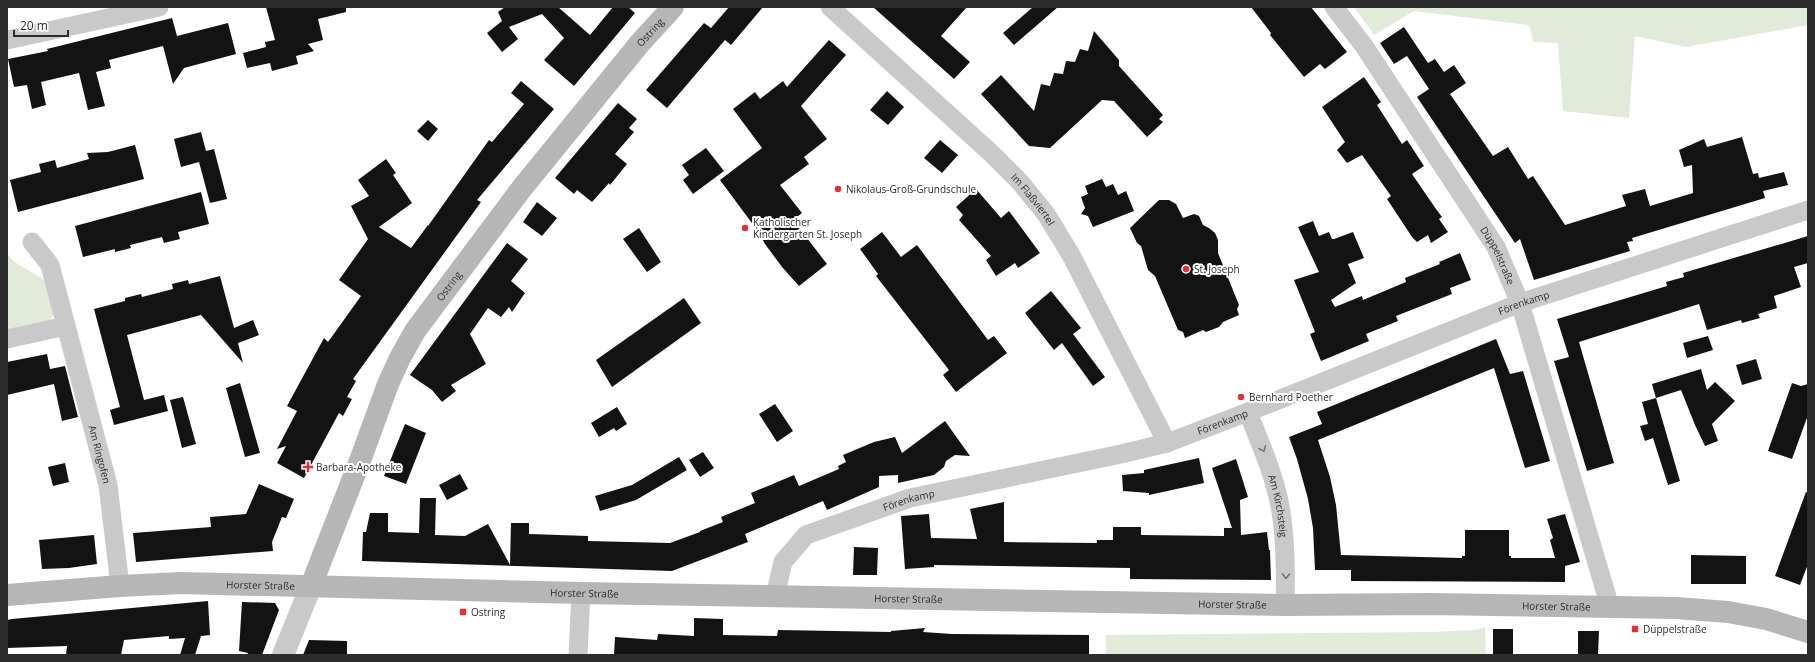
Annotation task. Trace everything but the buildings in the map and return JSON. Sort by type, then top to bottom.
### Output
[{"type":"main road","name":"Ostring","points":[[311,586],[388,384],[400,358],[416,331],[522,188],[640,43],[673,7]]},
{"type":"main road","name":"Horster Straße","points":[[7,595],[120,586],[181,583],[581,593],[1285,604],[1431,604],[1676,608],[1728,612],[1766,619],[1808,632]]},
{"type":"street","points":[[7,40],[159,7]]},
{"type":"street","name":"Im Flaßviertel","points":[[830,7],[991,153],[1020,182],[1046,214],[1071,255],[1167,443]]},
{"type":"street","name":"Düppelstraße","points":[[1334,7],[1364,46],[1496,247],[1520,303],[1610,607]]},
{"type":"street","name":"Förenkamp","points":[[775,596],[784,562],[806,536],[910,498],[1122,454],[1167,443],[1251,411],[1520,303],[1808,210]]},
{"type":"street","name":"Am Ringofen","points":[[32,242],[50,265],[108,485],[120,586]]},
{"type":"street","points":[[7,339],[66,326]]},
{"type":"street","name":"Am Kirchsteig","points":[[1251,411],[1268,462],[1280,506],[1286,554],[1285,604]]},
{"type":"street","name":"Ostring","points":[[283,655],[311,586]]},
{"type":"street","points":[[578,655],[581,593]]},
{"type":"green space","points":[[1354,7],[1808,7],[1808,25],[1686,47],[1635,36],[1629,118],[1563,111],[1558,43],[1533,42],[1529,25],[1414,11],[1374,35]]},
{"type":"green space","points":[[7,253],[13,261],[43,279],[48,284],[55,315],[50,320],[7,330]]},
{"type":"green space","points":[[1485,627],[1486,655],[1106,655],[1106,635],[1432,632],[1475,630]]},
{"type":"place","name":"Nikolaus-Groß-Grundschule","points":[[838,189]]},
{"type":"place","name":"Katholischer Kindergarten St. Joseph","points":[[745,228]]},
{"type":"place","name":"St. Joseph","points":[[1186,269]]},
{"type":"place","name":"Bernhard Poether","points":[[1241,397]]},
{"type":"place","name":"Barbara-Apotheke","points":[[308,467]]},
{"type":"place","name":"Ostring","points":[[463,612]]},
{"type":"place","name":"Düppelstraße","points":[[1635,629]]}]
